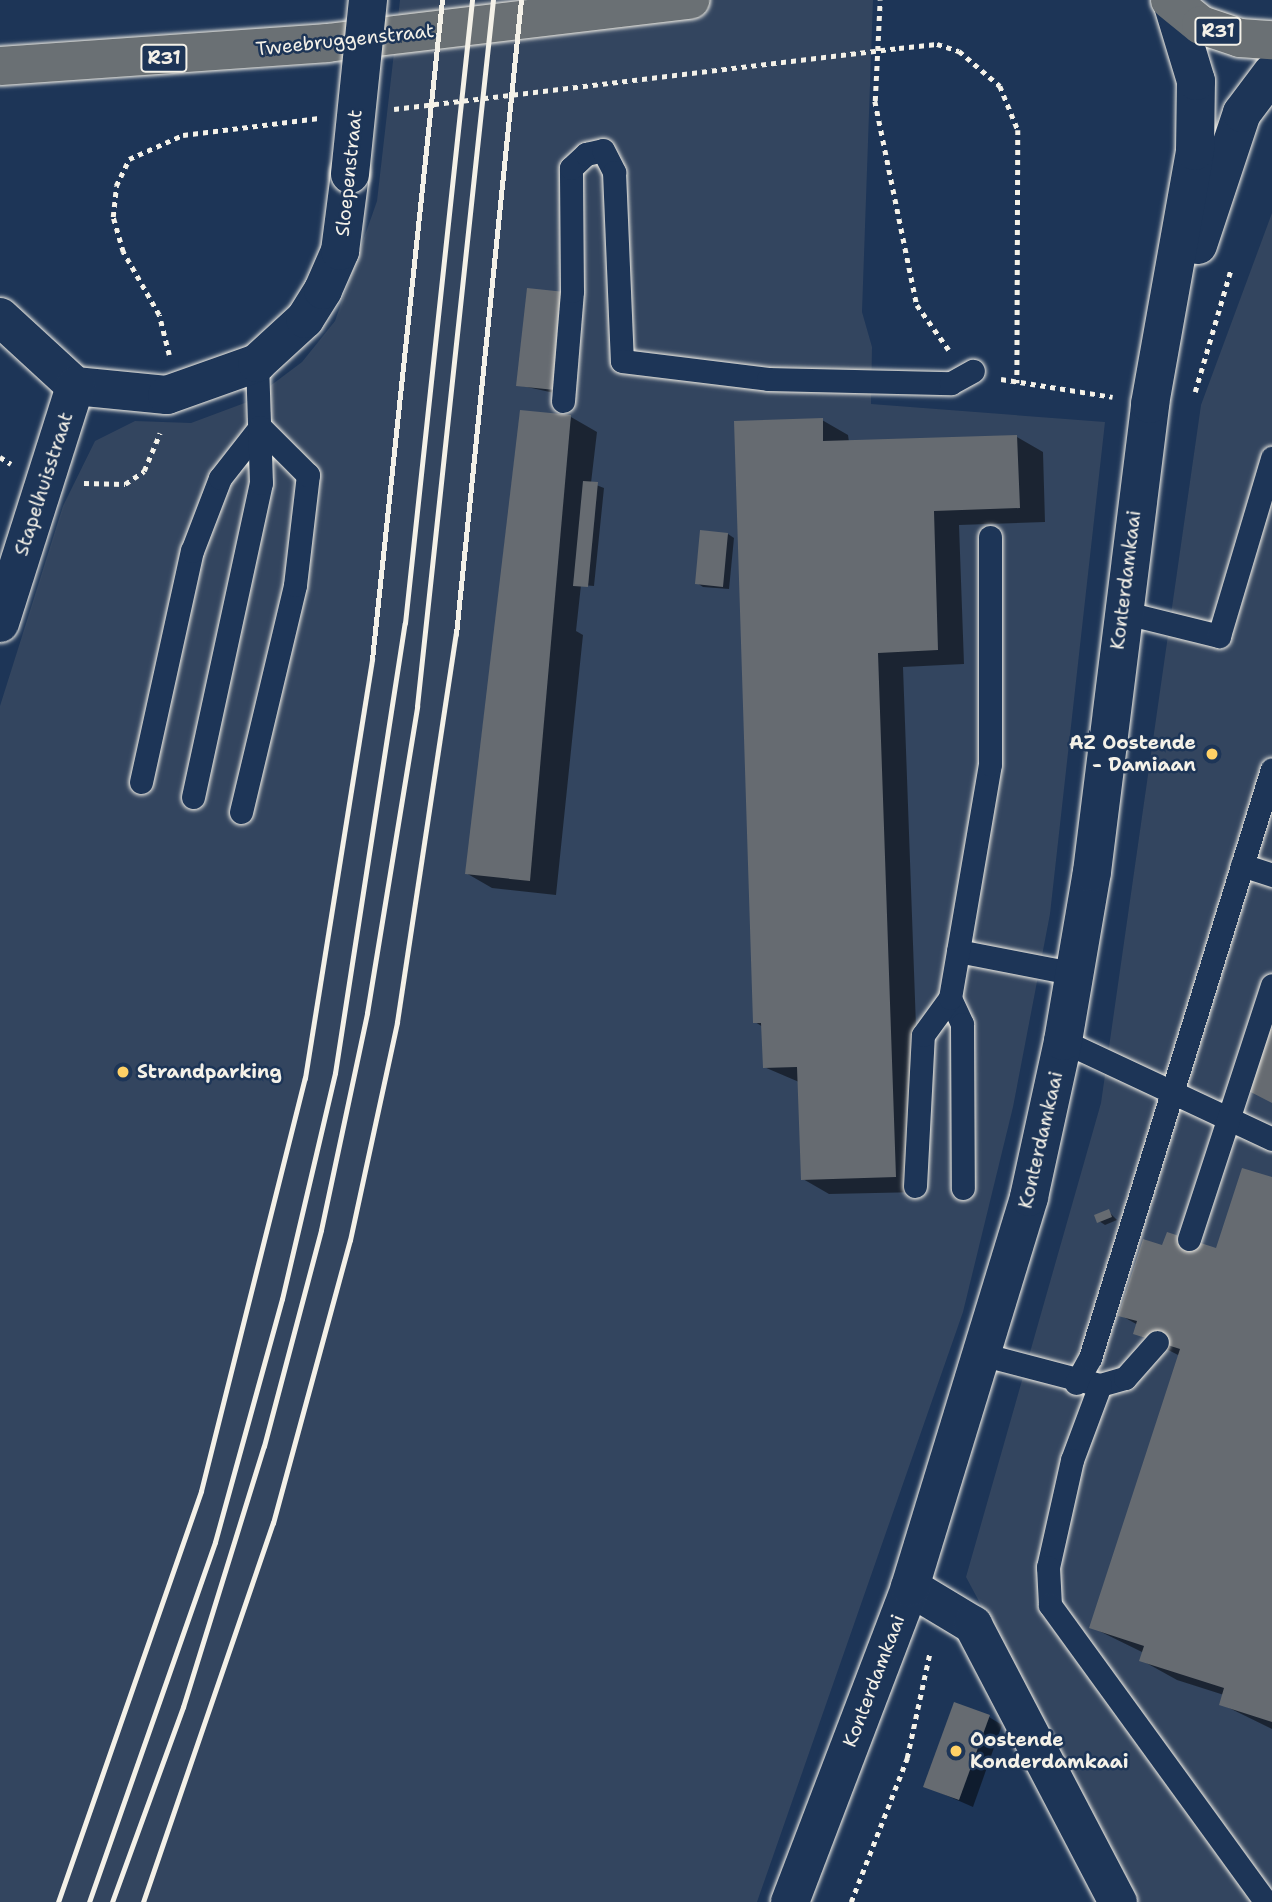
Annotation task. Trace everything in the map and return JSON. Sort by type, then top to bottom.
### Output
[{"type":"main road","name":"Tweebruggenstraat","points":[[0,66],[327,43],[690,0]]},
{"type":"main road","name":"R31","points":[[1171,1],[1201,25],[1240,38],[1272,40]]},
{"type":"street","name":"Sloepenstraat","points":[[75,386],[167,395],[257,363],[305,320],[323,290],[340,251],[369,0]]},
{"type":"street","name":"Konterdamkaai","points":[[790,1902],[926,1595],[981,1354],[1030,1197],[1063,1041],[1076,974],[1150,404],[1195,150],[1196,82],[1171,1]]},
{"type":"street","name":"Konterdamkaai","points":[[1161,346],[1242,113],[1272,73]]},
{"type":"street","points":[[0,317],[75,386]]},
{"type":"street","name":"Stapelhuisstraat","points":[[0,623],[75,386]]},
{"type":"street","points":[[926,1595],[973,1625],[1118,1902]]},
{"type":"lane","points":[[563,401],[572,290],[571,168],[586,154],[603,150],[614,172],[622,361],[768,379],[951,383],[973,371]]},
{"type":"lane","points":[[193,797],[261,483],[257,363]]},
{"type":"lane","points":[[141,782],[192,551],[220,478],[260,427]]},
{"type":"lane","points":[[241,812],[295,585],[308,475],[260,427]]},
{"type":"lane","points":[[1122,612],[1219,636],[1272,458]]},
{"type":"lane","points":[[915,1186],[923,1035],[950,998],[990,764],[990,537]]},
{"type":"lane","points":[[1076,1383],[1090,1359],[1272,769]]},
{"type":"lane","points":[[1242,864],[1272,874]]},
{"type":"lane","points":[[958,951],[1076,974]]},
{"type":"lane","points":[[1189,1239],[1226,1117],[1272,985]]},
{"type":"lane","points":[[950,998],[962,1024],[963,1188]]},
{"type":"lane","points":[[1063,1041],[1173,1095],[1272,1139]]},
{"type":"lane","points":[[981,1354],[1076,1383],[1100,1385],[1125,1378],[1157,1342]]},
{"type":"lane","points":[[1100,1385],[1072,1460],[1051,1554],[1050,1605],[1266,1902]]},
{"type":"path","points":[[880,0],[875,101],[917,305],[936,339],[973,371],[1017,383],[1190,409],[1235,255]]},
{"type":"path","points":[[387,110],[937,44],[959,51],[1000,86],[1018,130],[1017,383]]},
{"type":"path","points":[[46,476],[125,484],[144,471],[156,449],[167,395],[170,354],[159,314],[123,252],[113,217],[116,186],[129,159],[183,135],[332,117]]},
{"type":"path","points":[[851,1902],[907,1758],[926,1595]]},
{"type":"shaded area","points":[[400,0],[873,0],[862,312],[872,347],[871,404],[1105,422],[1050,914],[1013,1107],[963,1312],[757,1902],[0,1902],[0,706],[63,506],[95,441],[135,421],[191,423],[250,401],[302,362],[335,321],[377,201]]},
{"type":"shaded area","name":"AZ Oostende - Damiaan","points":[[1272,213],[1272,1902],[1140,1902],[966,1577],[1101,1103],[1201,405]]},
{"type":"building","points":[[527,288],[565,292],[555,390],[516,386]]},
{"type":"building","points":[[520,410],[571,415],[530,881],[465,874]]},
{"type":"building","points":[[823,418],[823,441],[1017,435],[1020,508],[934,511],[938,650],[878,653],[896,1177],[801,1180],[797,1067],[763,1068],[761,1023],[753,1023],[734,421]]},
{"type":"building","points":[[583,481],[598,482],[588,587],[573,586]]},
{"type":"building","points":[[700,530],[728,533],[723,587],[695,584]]},
{"type":"building","points":[[1261,1026],[1272,1029],[1272,1103],[1241,1087]]},
{"type":"building","points":[[1242,1168],[1272,1177],[1272,1722],[1219,1705],[1224,1688],[1139,1661],[1144,1646],[1089,1628],[1180,1349],[1133,1334],[1137,1321],[1118,1316],[1143,1239],[1162,1245],[1167,1232],[1216,1248]]},
{"type":"building","points":[[1109,1209],[1112,1217],[1097,1223],[1094,1215]]},
{"type":"building","name":"Oostende Konderdamkaai","points":[[954,1702],[990,1715],[959,1800],[923,1787]]},
{"type":"railway","points":[[58,1902],[201,1491],[305,1078],[372,659],[442,0]]},
{"type":"railway","points":[[89,1902],[215,1542],[282,1299],[335,1073],[405,623],[472,0]]},
{"type":"railway","points":[[112,1902],[183,1707],[264,1446],[321,1230],[367,1013],[417,706],[493,0]]},
{"type":"railway","points":[[143,1902],[273,1523],[350,1240],[397,1022],[456,634],[521,0]]},
{"type":"place","name":"AZ Oostende - Damiaan","points":[[1212,754]]},
{"type":"place","name":"Strandparking","points":[[123,1072]]},
{"type":"place","name":"Oostende Konderdamkaai","points":[[956,1751]]}]
